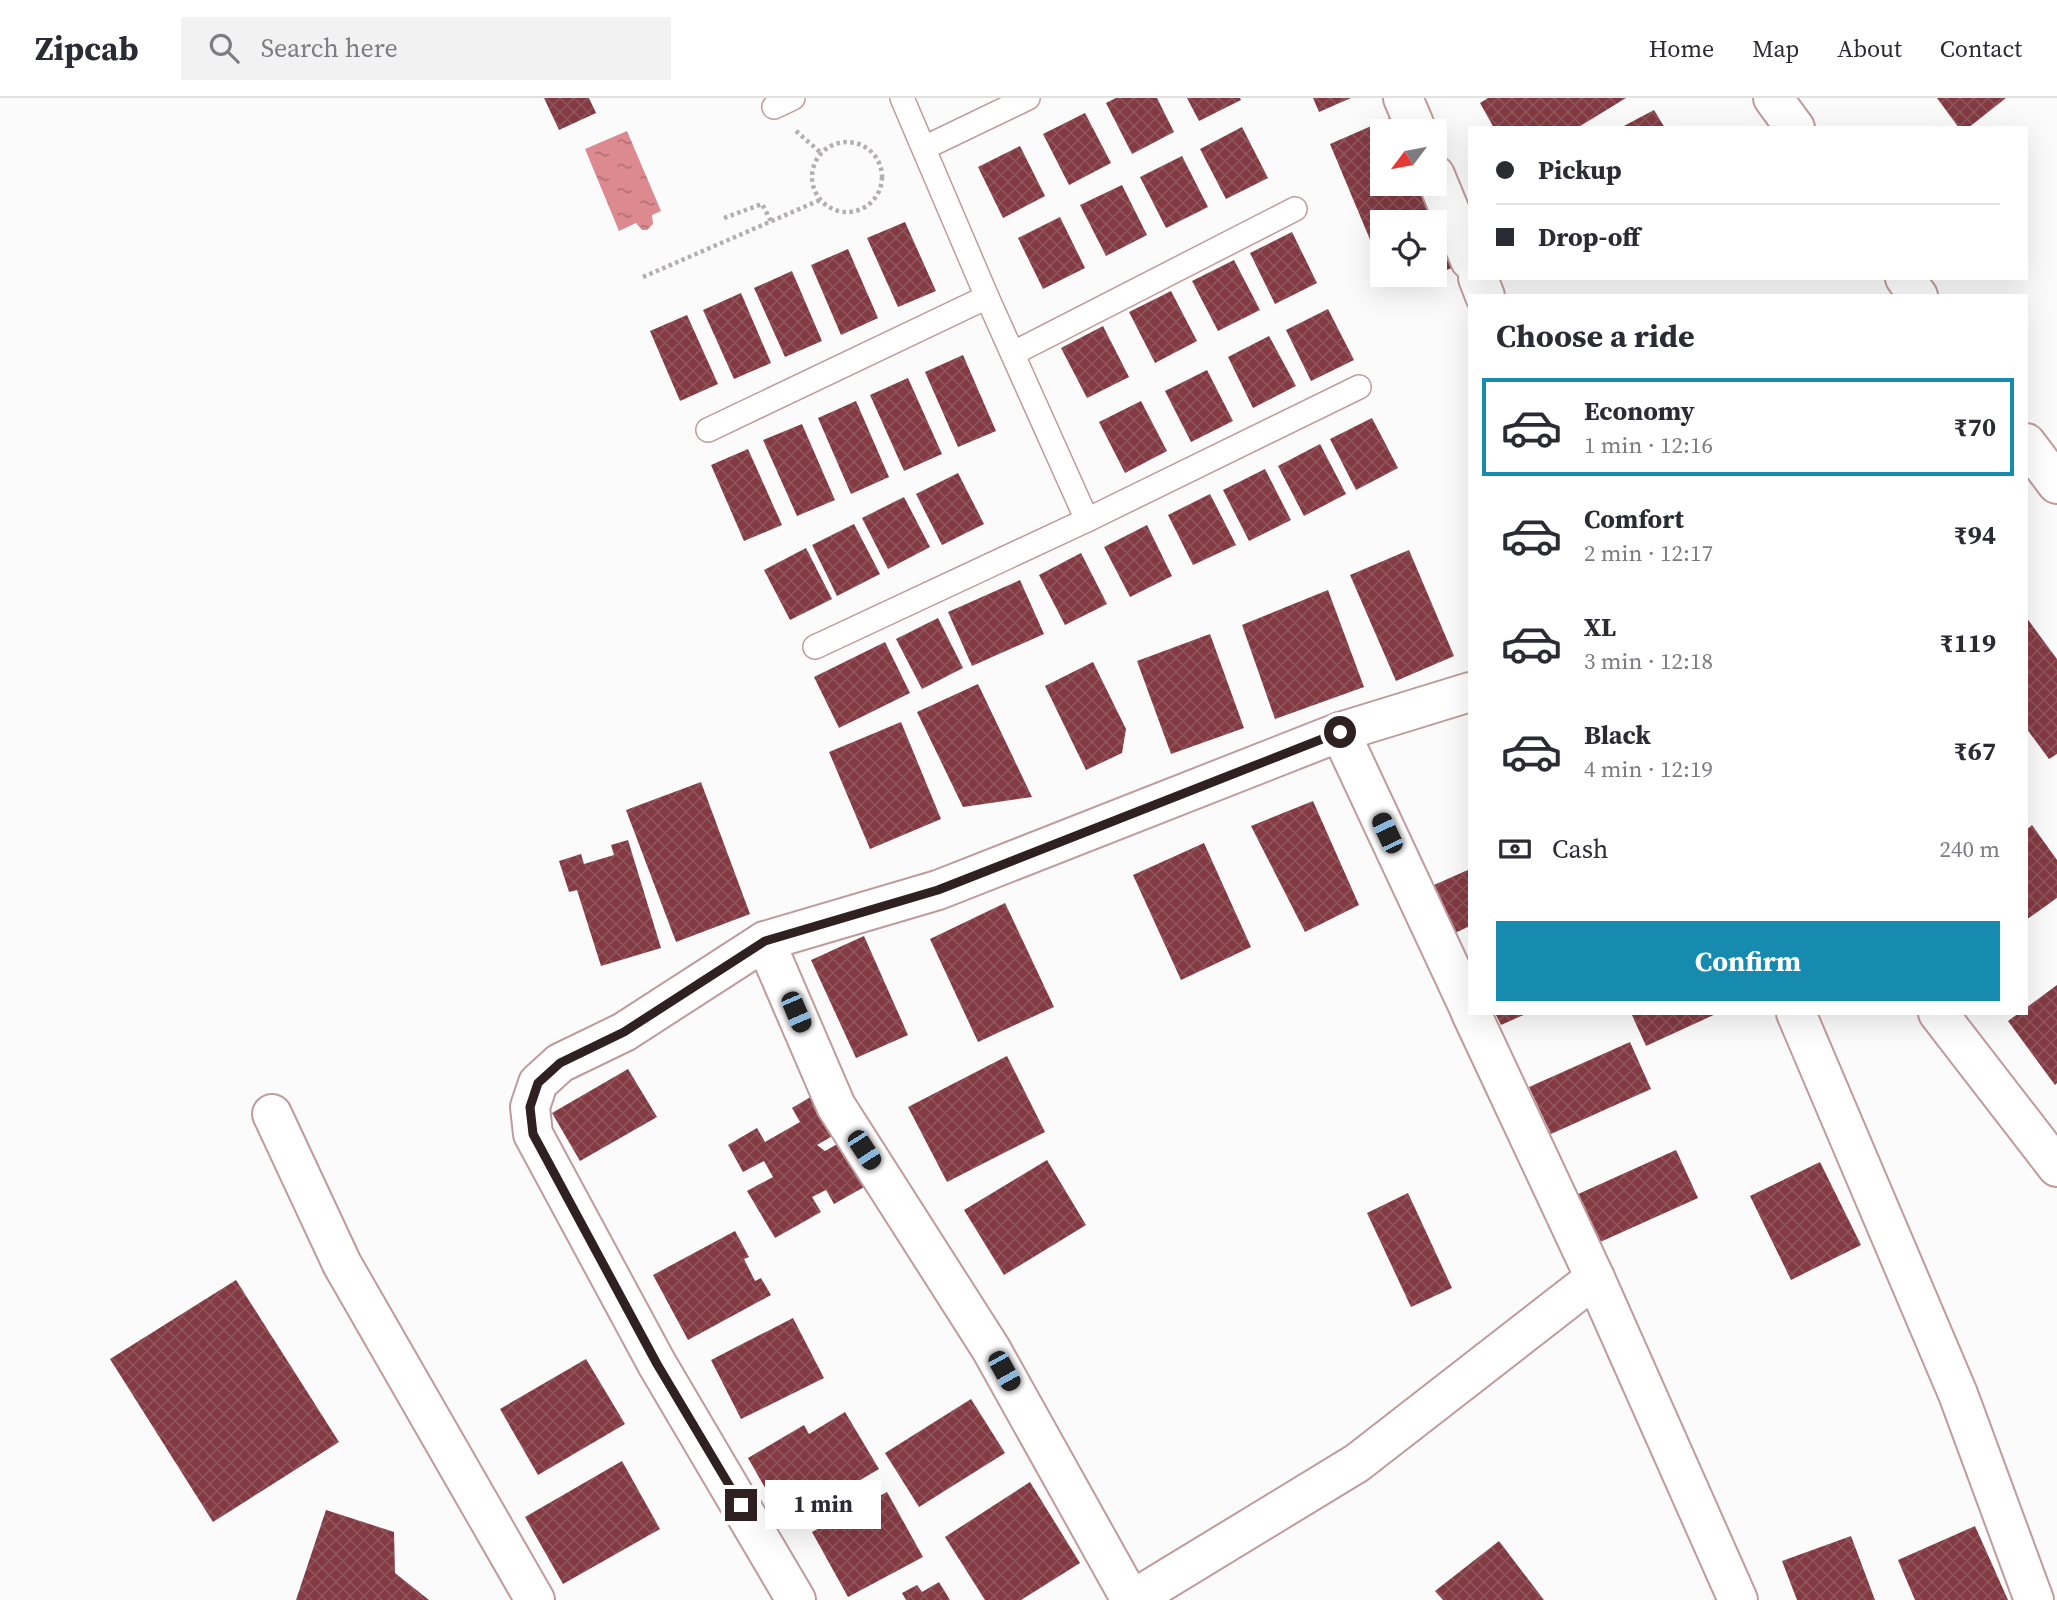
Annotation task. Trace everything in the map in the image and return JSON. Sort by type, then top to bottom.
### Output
[{"type":"main road","points":[[1403,98],[1412,119]]},
{"type":"main road","points":[[1773,98],[1794,126]]},
{"type":"main road","points":[[1444,196],[1468,255]]},
{"type":"main road","points":[[2028,447],[2045,482]]},
{"type":"main road","points":[[796,1600],[657,1364],[533,1134],[530,1107],[538,1083],[560,1063],[624,1032],[765,941],[938,890],[1340,732],[1468,693]]},
{"type":"main road","points":[[1340,732],[1468,1006]]},
{"type":"main road","points":[[765,941],[836,1106],[991,1349],[1131,1600],[1357,1463],[1595,1278]]},
{"type":"main road","points":[[1472,1015],[1595,1278],[1733,1598]]},
{"type":"main road","points":[[1797,1015],[1958,1394],[2034,1600]]},
{"type":"main road","points":[[1940,1015],[2057,1167]]},
{"type":"main road","points":[[272,1114],[342,1264],[536,1600]]},
{"type":"lane","points":[[902,98],[1087,520]]},
{"type":"lane","points":[[924,148],[1028,98]]},
{"type":"lane","points":[[1014,354],[1295,209]]},
{"type":"lane","points":[[708,430],[987,297]]},
{"type":"lane","points":[[815,647],[1087,520],[1359,387]]},
{"type":"path","points":[[795,130],[821,153]]},
{"type":"path","points":[[845,142],[858,143],[870,150],[878,160],[882,172],[882,186],[867,206],[855,212],[842,212],[830,208],[820,200],[814,189],[812,176],[821,153],[832,145],[845,142]]},
{"type":"path","points":[[643,278],[820,200]]},
{"type":"path","points":[[724,218],[762,204],[771,221]]},
{"type":"water","points":[[627,131],[661,211],[652,215],[653,224],[647,230],[642,230],[636,223],[619,231],[585,149]]},
{"type":"building","points":[[544,98],[589,98],[596,113],[559,130]]},
{"type":"building","points":[[1116,98],[1157,98],[1174,132],[1132,154],[1106,103]]},
{"type":"building","points":[[1187,98],[1240,98],[1241,100],[1199,121]]},
{"type":"building","points":[[1313,98],[1351,98],[1319,112]]},
{"type":"building","points":[[1488,98],[1626,98],[1580,126],[1493,126],[1480,103]]},
{"type":"building","points":[[1937,98],[2006,98],[1971,126],[1958,126]]},
{"type":"building","points":[[1654,110],[1664,126],[1624,126]]},
{"type":"building","points":[[1085,113],[1111,163],[1069,185],[1043,134]]},
{"type":"building","points":[[1242,127],[1268,178],[1226,199],[1200,149]]},
{"type":"building","points":[[1370,127],[1370,196],[1425,196],[1431,210],[1370,210],[1370,240],[1330,144]]},
{"type":"building","points":[[1020,146],[1045,196],[1003,218],[978,167]]},
{"type":"building","points":[[1182,156],[1208,207],[1166,228],[1140,177]]},
{"type":"building","points":[[1122,185],[1147,235],[1106,256],[1080,205]]},
{"type":"building","points":[[1060,217],[1085,268],[1043,289],[1018,238]]},
{"type":"building","points":[[905,222],[936,291],[898,307],[867,238]]},
{"type":"building","points":[[1292,232],[1317,283],[1275,304],[1250,253]]},
{"type":"building","points":[[848,249],[878,318],[841,335],[811,265]]},
{"type":"building","points":[[1447,250],[1454,267],[1447,270]]},
{"type":"building","points":[[1234,260],[1260,310],[1218,331],[1192,281]]},
{"type":"building","points":[[792,271],[822,341],[785,357],[754,288]]},
{"type":"building","points":[[1171,291],[1197,341],[1155,363],[1129,312]]},
{"type":"building","points":[[741,293],[771,363],[734,379],[703,310]]},
{"type":"building","points":[[1328,309],[1354,360],[1311,381],[1286,330]]},
{"type":"building","points":[[687,315],[718,384],[680,401],[650,331]]},
{"type":"building","points":[[1103,326],[1129,377],[1087,398],[1061,348]]},
{"type":"building","points":[[1269,336],[1296,386],[1253,408],[1228,357]]},
{"type":"building","points":[[963,355],[996,431],[958,447],[925,372]]},
{"type":"building","points":[[1207,370],[1233,421],[1191,442],[1165,391]]},
{"type":"building","points":[[908,378],[942,454],[904,471],[870,395]]},
{"type":"building","points":[[856,401],[889,477],[851,494],[818,418]]},
{"type":"building","points":[[1141,401],[1167,451],[1125,473],[1099,422]]},
{"type":"building","points":[[1372,418],[1398,468],[1356,490],[1330,439]]},
{"type":"building","points":[[802,424],[835,500],[797,516],[763,440]]},
{"type":"building","points":[[1320,444],[1346,494],[1304,516],[1278,466]]},
{"type":"building","points":[[748,449],[782,525],[744,541],[711,465]]},
{"type":"building","points":[[1265,469],[1291,520],[1249,541],[1223,490]]},
{"type":"building","points":[[958,473],[984,524],[942,545],[916,494]]},
{"type":"building","points":[[1210,494],[1236,545],[1193,565],[1168,515]]},
{"type":"building","points":[[904,497],[930,547],[888,569],[862,518]]},
{"type":"building","points":[[854,524],[880,574],[837,596],[812,545]]},
{"type":"building","points":[[1147,525],[1172,576],[1130,597],[1104,547]]},
{"type":"building","points":[[806,548],[832,599],[790,620],[764,570]]},
{"type":"building","points":[[1409,550],[1454,656],[1396,681],[1350,575]]},
{"type":"building","points":[[1081,553],[1107,604],[1065,625],[1039,575]]},
{"type":"building","points":[[1020,580],[1044,634],[972,666],[948,612]]},
{"type":"building","points":[[1328,590],[1364,687],[1275,719],[1242,625]]},
{"type":"building","points":[[938,618],[963,668],[922,689],[896,639]]},
{"type":"building","points":[[2028,620],[2057,659],[2057,754],[2049,759],[2028,731]]},
{"type":"building","points":[[1210,634],[1244,728],[1171,754],[1137,661]]},
{"type":"building","points":[[885,642],[910,693],[839,728],[814,677]]},
{"type":"building","points":[[1093,662],[1126,729],[1122,753],[1086,770],[1045,686]]},
{"type":"building","points":[[978,684],[1032,797],[963,807],[917,712]]},
{"type":"building","points":[[901,722],[941,819],[870,849],[829,752]]},
{"type":"building","points":[[701,782],[750,914],[676,942],[626,810]]},
{"type":"building","points":[[1313,801],[1359,905],[1305,932],[1251,826]]},
{"type":"building","points":[[2032,825],[2057,860],[2057,898],[2028,919],[2028,828]]},
{"type":"building","points":[[628,840],[661,948],[601,966],[577,890],[569,892],[559,861],[581,854],[584,864],[614,855],[611,845]]},
{"type":"building","points":[[1204,843],[1251,947],[1181,980],[1133,875]]},
{"type":"building","points":[[1468,870],[1468,927],[1455,933],[1434,885]]},
{"type":"building","points":[[1005,903],[1054,1007],[978,1042],[930,939]]},
{"type":"building","points":[[864,936],[908,1035],[856,1058],[811,960]]},
{"type":"building","points":[[2057,985],[2055,1085],[2008,1021],[2016,1015],[2028,1015],[2028,1007]]},
{"type":"building","points":[[1496,1015],[1524,1015],[1501,1025]]},
{"type":"building","points":[[1632,1015],[1714,1015],[1646,1046]]},
{"type":"building","points":[[1630,1042],[1651,1089],[1551,1134],[1529,1087]]},
{"type":"building","points":[[1007,1056],[1045,1132],[947,1182],[908,1107]]},
{"type":"building","points":[[628,1069],[657,1117],[580,1161],[552,1113]]},
{"type":"building","points":[[819,1092],[841,1131],[817,1145],[825,1151],[848,1138],[873,1182],[834,1204],[826,1190],[812,1197],[821,1212],[775,1238],[747,1191],[773,1177],[764,1161],[743,1172],[728,1145],[757,1128],[765,1142],[800,1122],[792,1108]]},
{"type":"building","points":[[1676,1150],[1698,1198],[1598,1243],[1576,1195]]},
{"type":"building","points":[[1047,1160],[1086,1225],[1004,1275],[964,1210]]},
{"type":"building","points":[[1820,1162],[1861,1245],[1791,1280],[1750,1196]]},
{"type":"building","points":[[1408,1193],[1452,1288],[1411,1307],[1367,1213]]},
{"type":"building","points":[[735,1231],[749,1257],[744,1259],[755,1281],[761,1278],[771,1295],[688,1340],[653,1275]]},
{"type":"building","points":[[236,1280],[339,1442],[213,1522],[110,1359]]},
{"type":"building","points":[[793,1318],[824,1378],[741,1419],[711,1360]]},
{"type":"building","points":[[586,1359],[625,1424],[538,1475],[500,1409]]},
{"type":"building","points":[[971,1399],[1005,1453],[919,1507],[885,1453]]},
{"type":"building","points":[[845,1412],[879,1469],[814,1507],[808,1497],[780,1514],[748,1458],[804,1425],[809,1434]]},
{"type":"building","points":[[622,1461],[660,1529],[563,1584],[525,1517]]},
{"type":"building","points":[[1030,1482],[1080,1563],[1021,1600],[985,1600],[945,1537]]},
{"type":"building","points":[[887,1492],[923,1557],[848,1597],[812,1532]]},
{"type":"building","points":[[326,1510],[394,1532],[395,1573],[429,1600],[296,1600]]},
{"type":"building","points":[[1975,1526],[2008,1600],[1915,1600],[1898,1560]]},
{"type":"building","points":[[1851,1536],[1875,1600],[1797,1600],[1782,1561]]},
{"type":"building","points":[[1499,1541],[1544,1600],[1443,1600],[1435,1591]]},
{"type":"building","points":[[939,1582],[950,1600],[906,1600],[902,1593],[917,1585],[922,1592]]},
{"type":"route","points":[[741,1505],[657,1364],[533,1134],[530,1107],[538,1083],[560,1063],[624,1032],[765,941],[938,890],[1340,732]]}]
